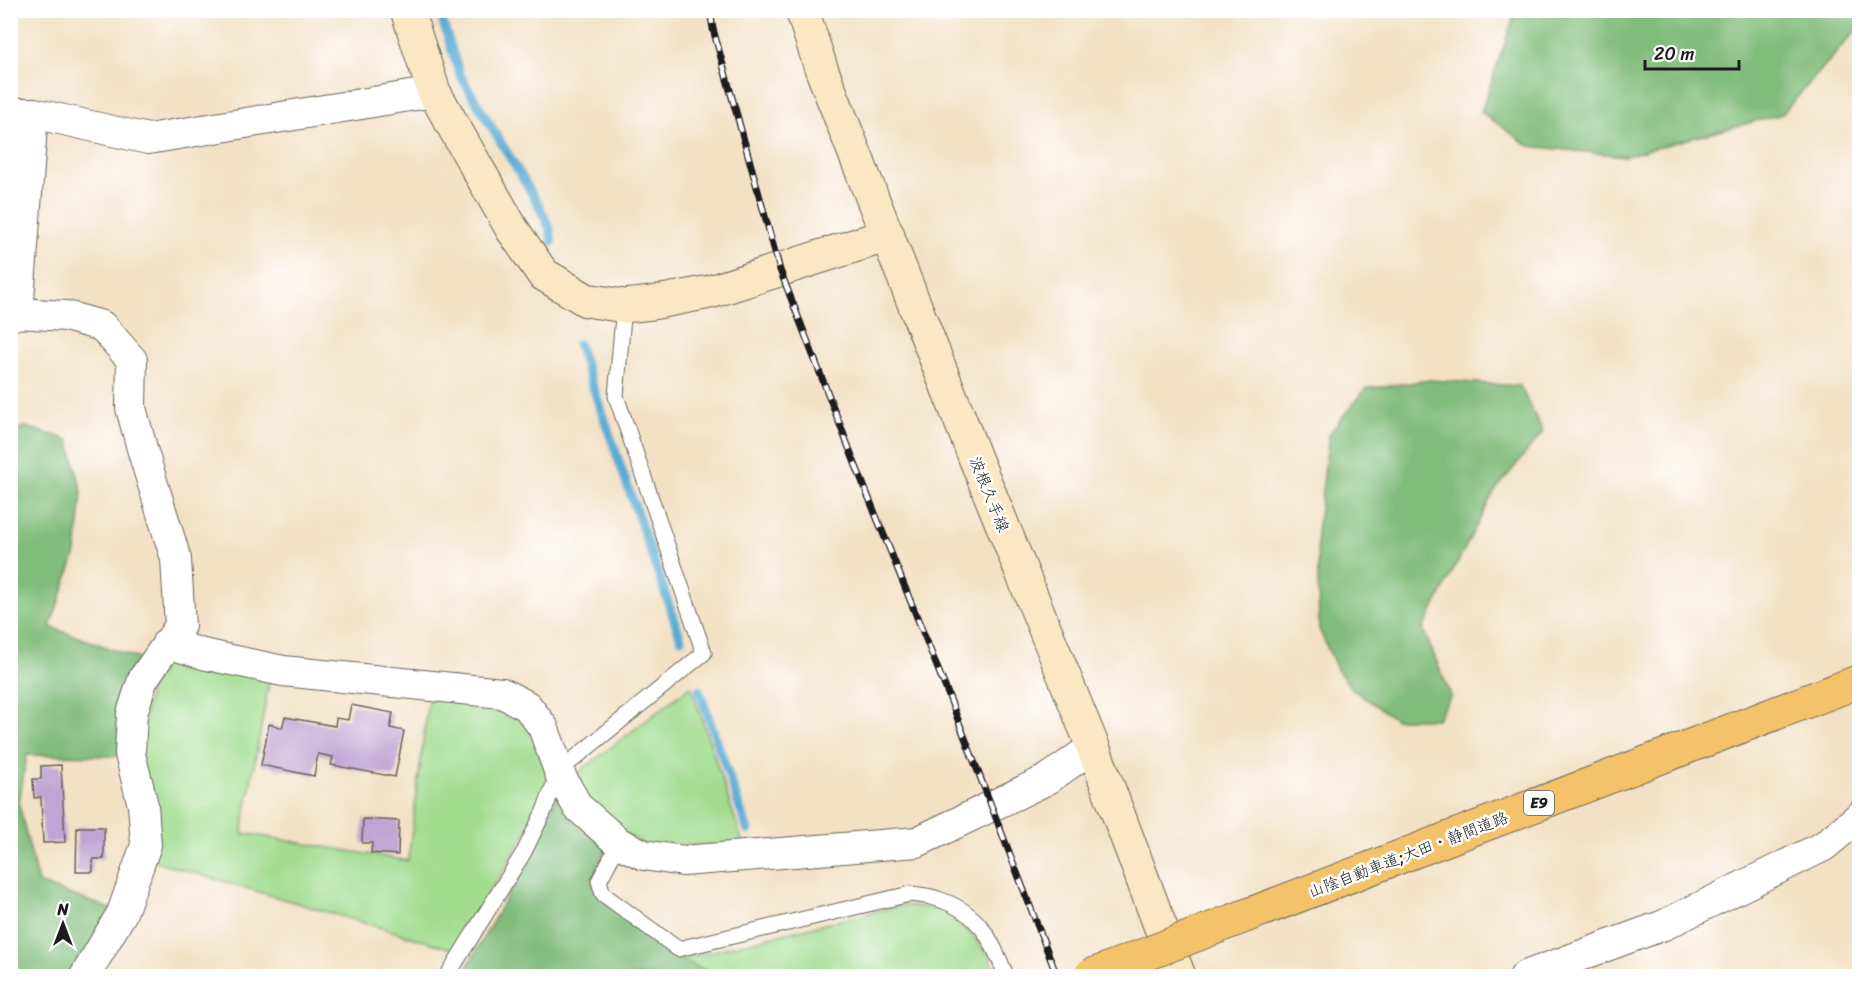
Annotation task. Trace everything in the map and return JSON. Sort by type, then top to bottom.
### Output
[{"type":"highway","name":"山陰自動車道;大田・静間道路","points":[[1090,976],[1860,681]]},
{"type":"main road","points":[[407,10],[434,92],[512,229],[543,274],[586,300],[624,306],[710,292],[888,235]]},
{"type":"main road","name":"波根久手線","points":[[802,10],[821,68],[976,460],[1093,747],[1151,907],[1179,976]]},
{"type":"street","points":[[85,976],[122,914],[146,844],[143,805],[130,754],[132,713],[143,679],[180,626],[176,559],[131,408],[132,360],[102,326],[66,316],[14,315],[22,113],[148,139],[434,92]]},
{"type":"street","points":[[167,643],[204,654],[283,671],[502,693],[527,706],[543,727],[559,771],[578,807],[619,843],[644,855],[683,861],[917,842],[1048,779],[1093,747]]},
{"type":"street","points":[[1525,976],[1664,925],[1824,846],[1860,816]]},
{"type":"lane","points":[[447,976],[524,852],[544,811],[559,771],[704,653],[616,396],[624,306]]},
{"type":"lane","points":[[619,843],[599,881],[603,894],[678,949],[910,894],[938,898],[970,914],[988,934],[1006,976]]},
{"type":"green space","points":[[1859,10],[1860,26],[1782,114],[1625,156],[1529,146],[1481,112],[1516,11]]},
{"type":"green space","points":[[1430,380],[1520,386],[1543,432],[1494,492],[1423,629],[1451,696],[1437,719],[1395,719],[1352,689],[1338,671],[1319,629],[1317,533],[1329,434],[1365,389]]},
{"type":"green space","points":[[26,427],[69,440],[82,492],[76,553],[50,627],[143,660],[119,756],[27,755],[19,804],[38,883],[111,909],[75,976],[11,976],[10,431]]},
{"type":"green space","points":[[182,658],[270,677],[242,833],[408,861],[429,695],[478,697],[527,714],[549,779],[535,817],[456,950],[154,861],[139,759],[149,690],[164,664]]},
{"type":"green space","points":[[691,686],[744,846],[646,846],[597,816],[570,779]]},
{"type":"green space","points":[[557,797],[609,846],[594,873],[595,891],[680,959],[717,976],[462,976],[515,882]]},
{"type":"green space","points":[[902,905],[943,910],[969,932],[989,956],[997,976],[717,976],[680,959]]},
{"type":"building","points":[[351,705],[393,713],[390,728],[404,731],[395,777],[331,765],[333,757],[318,754],[314,776],[261,765],[269,724],[282,728],[285,717],[335,726],[336,718],[348,720]]},
{"type":"building","points":[[61,765],[65,842],[43,843],[41,797],[34,798],[33,779],[41,779],[41,766]]},
{"type":"building","points":[[363,819],[399,821],[398,855],[371,853],[372,843],[362,843]]},
{"type":"building","points":[[77,827],[104,827],[104,859],[93,859],[93,872],[76,872]]},
{"type":"waterway","points":[[439,10],[460,75],[537,202],[550,229],[552,242]]},
{"type":"waterway","points":[[578,344],[681,639]]},
{"type":"waterway","points":[[699,690],[748,831]]},
{"type":"railway","points":[[710,10],[713,29],[780,270],[1057,976]]}]
